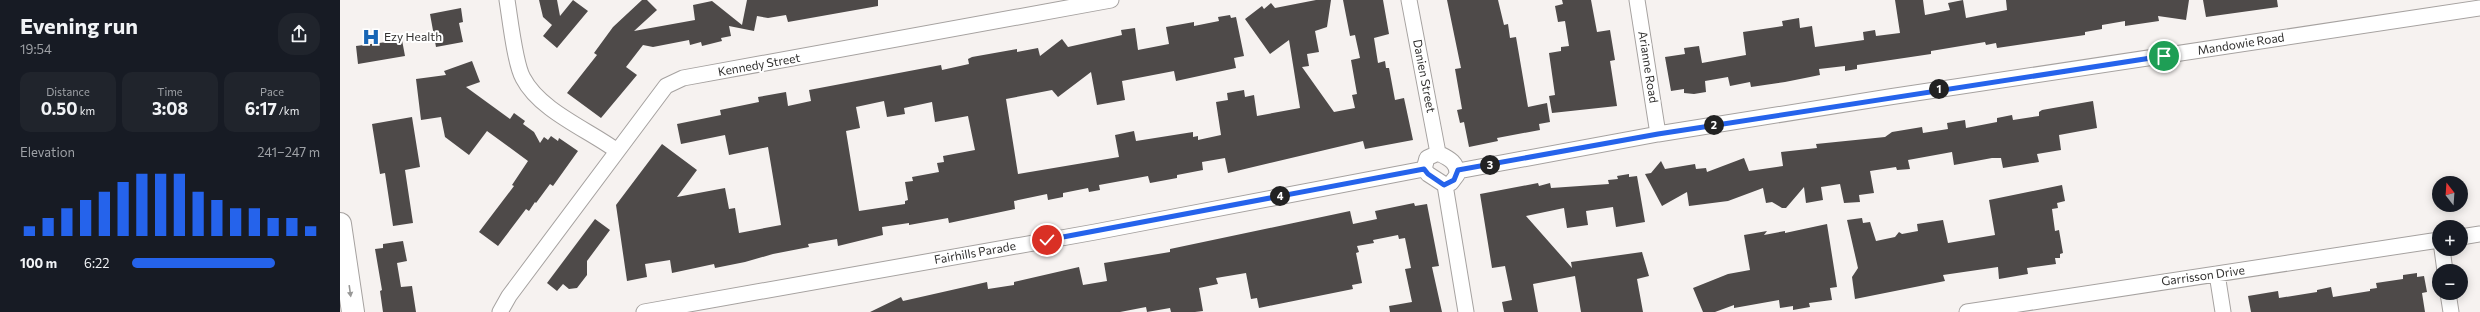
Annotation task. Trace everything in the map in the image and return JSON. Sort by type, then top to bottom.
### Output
[{"type":"highway","points":[[340,224],[353,312]]},
{"type":"street","points":[[507,0],[522,77],[543,101],[578,127],[593,144],[614,155]]},
{"type":"street","name":"Kennedy Street","points":[[500,312],[509,296],[666,86],[683,78],[1111,0]]},
{"type":"street","name":"Danien Street","points":[[1409,0],[1438,153]]},
{"type":"street","name":"Arianne Road","points":[[1638,0],[1658,134]]},
{"type":"street","name":"Mandowie Road","points":[[1458,170],[1658,134],[2480,8]]},
{"type":"street","points":[[1444,185],[1454,180],[1458,170],[1450,159],[1438,153],[1427,158],[1424,169],[1428,174],[1444,185],[1467,309]]},
{"type":"street","name":"Fairhills Parade","points":[[644,312],[1095,232],[1424,169]]},
{"type":"street","points":[[2468,236],[2480,234]]},
{"type":"street","name":"Garrisson Drive","points":[[1967,312],[2432,241]]},
{"type":"street","points":[[2217,274],[2223,312]]},
{"type":"street","points":[[509,296],[512,312]]},
{"type":"street","points":[[2449,300],[2451,312]]},
{"type":"building","points":[[539,0],[557,0],[560,16],[573,0],[588,11],[557,48],[543,36],[552,25],[543,17]]},
{"type":"building","points":[[642,0],[647,0],[657,10],[634,31],[695,20],[693,5],[712,1],[742,25],[747,0],[878,0],[878,6],[788,22],[786,15],[768,18],[757,16],[754,31],[729,26],[731,36],[721,38],[722,41],[702,46],[701,42],[690,45],[689,40],[653,47],[643,45],[626,67],[637,75],[601,118],[567,93],[597,55],[594,53],[613,27]]},
{"type":"building","points":[[1316,0],[1331,0],[1327,27],[1315,31],[1319,52],[1307,54],[1309,66],[1302,67],[1334,112],[1355,108],[1352,95],[1357,94],[1351,60],[1360,58],[1355,35],[1350,36],[1343,0],[1383,0],[1389,34],[1374,38],[1378,63],[1385,61],[1386,68],[1389,68],[1395,100],[1404,98],[1413,140],[1365,149],[1363,141],[1228,173],[1225,158],[1202,162],[1203,170],[1177,175],[1177,178],[1150,183],[1148,176],[1099,185],[1100,190],[1089,192],[1088,188],[1063,193],[1063,197],[1048,200],[1047,194],[1014,201],[1015,209],[949,223],[948,218],[909,225],[909,223],[882,227],[883,235],[838,246],[837,239],[808,244],[809,247],[773,254],[745,262],[715,268],[714,264],[672,273],[670,260],[645,264],[647,277],[627,281],[616,205],[662,144],[697,170],[677,197],[725,188],[729,209],[735,208],[739,233],[781,225],[768,147],[729,155],[725,135],[681,144],[677,124],[721,115],[720,110],[759,102],[758,97],[786,92],[788,106],[811,101],[809,90],[941,65],[942,70],[969,64],[968,59],[972,57],[1017,49],[1017,52],[1038,48],[1040,56],[1062,39],[1068,47],[1122,35],[1121,30],[1135,28],[1138,50],[1169,44],[1166,27],[1194,22],[1194,26],[1219,21],[1218,17],[1230,15],[1231,18],[1236,17],[1244,56],[1234,58],[1236,68],[1176,81],[1174,71],[1122,81],[1125,100],[1097,105],[1091,72],[1058,97],[1052,90],[1006,99],[1018,174],[1119,157],[1115,135],[1134,131],[1136,141],[1193,132],[1193,137],[1198,136],[1198,140],[1221,135],[1216,102],[1228,100],[1227,93],[1244,90],[1245,97],[1254,95],[1257,116],[1300,108],[1289,40],[1270,54],[1245,19],[1262,6],[1264,9],[1271,3],[1275,8]],"holes":[[[884,101],[887,117],[905,114],[904,108],[932,102],[935,122],[968,116],[975,150],[943,156],[944,162],[937,163],[939,172],[912,177],[913,181],[905,182],[908,200],[905,201],[905,204],[859,211],[846,131],[860,128],[856,107]]]},
{"type":"building","points":[[1447,0],[1498,0],[1504,25],[1508,24],[1510,38],[1516,37],[1528,107],[1547,103],[1550,122],[1539,124],[1540,130],[1497,138],[1498,141],[1469,147],[1464,122],[1460,123],[1457,110],[1462,109],[1455,69],[1461,68]]},
{"type":"building","points":[[1562,0],[1591,0],[1597,32],[1610,30],[1615,60],[1610,61],[1617,106],[1552,113],[1549,96],[1555,95],[1549,53],[1561,51],[1561,47],[1569,46],[1565,21],[1558,22],[1555,6],[1563,4]]},
{"type":"building","points":[[1895,0],[1923,0],[1925,15],[1950,10],[1948,3],[1963,0],[1966,18],[2007,10],[2006,0],[2189,0],[2186,20],[2158,16],[2159,21],[2125,26],[2125,21],[2102,25],[2102,29],[2085,32],[2085,35],[1997,48],[1996,43],[1986,45],[1985,42],[1931,51],[1931,54],[1857,65],[1857,69],[1845,71],[1845,66],[1819,69],[1820,75],[1785,82],[1751,87],[1750,82],[1730,86],[1728,77],[1705,81],[1706,92],[1694,94],[1684,93],[1684,89],[1671,91],[1665,57],[1685,54],[1684,48],[1699,46],[1702,63],[1746,55],[1743,32],[1783,26],[1782,21],[1799,18],[1800,28],[1812,26],[1815,47],[1864,40],[1863,32],[1875,30],[1876,36],[1900,33]]},
{"type":"building","points":[[2203,0],[2277,0],[2278,7],[2206,17]]},
{"type":"building","points":[[461,8],[463,22],[459,23],[463,42],[436,47],[430,14]]},
{"type":"building","points":[[402,40],[405,56],[358,64],[356,46]]},
{"type":"building","points":[[472,61],[480,82],[466,87],[510,119],[514,113],[525,121],[523,124],[534,132],[540,143],[544,137],[548,140],[551,136],[558,141],[559,138],[578,151],[553,186],[550,184],[529,211],[526,209],[498,246],[479,232],[514,186],[512,185],[528,161],[487,131],[469,155],[445,137],[441,117],[421,120],[416,79],[446,75],[444,71]]},
{"type":"building","points":[[2093,101],[2097,128],[2059,135],[2061,150],[2037,154],[2039,162],[2003,168],[2001,158],[1992,158],[1954,165],[1952,152],[1908,160],[1910,169],[1897,170],[1896,167],[1870,171],[1874,193],[1859,195],[1860,202],[1844,203],[1840,184],[1821,187],[1823,200],[1806,203],[1804,187],[1786,208],[1782,208],[1772,202],[1766,203],[1763,188],[1728,201],[1689,206],[1687,192],[1662,206],[1645,174],[1651,173],[1661,161],[1665,169],[1695,164],[1696,169],[1706,168],[1707,172],[1744,158],[1749,171],[1783,166],[1781,152],[1817,148],[1816,144],[1885,137],[1892,132],[1922,127],[1923,133],[1948,129],[1947,123],[1965,120],[1966,128],[1997,122],[1997,118],[2012,115],[2013,120],[2039,116],[2039,112],[2042,110]]},
{"type":"building","points":[[412,117],[420,167],[405,170],[413,223],[393,226],[385,173],[380,174],[372,124]]},
{"type":"building","points":[[1629,174],[1629,177],[1637,176],[1645,222],[1616,227],[1613,207],[1586,211],[1588,225],[1567,228],[1564,208],[1526,216],[1572,268],[1571,262],[1642,252],[1649,276],[1637,279],[1643,312],[1581,312],[1575,276],[1533,284],[1538,312],[1504,312],[1502,302],[1512,300],[1505,266],[1492,268],[1480,194],[1538,183],[1539,186],[1550,183],[1551,188],[1609,184],[1608,180],[1618,179],[1617,176]]},
{"type":"building","points":[[2062,185],[2065,201],[2057,203],[2058,208],[2052,209],[2055,231],[2059,230],[2063,253],[2060,254],[2060,258],[2055,258],[2056,264],[2027,268],[2028,274],[1999,279],[1998,267],[1943,275],[1945,281],[1855,299],[1852,277],[1858,268],[1847,220],[1862,218],[1863,223],[1870,222],[1876,241],[1895,237],[1899,232],[1902,234],[1918,231],[1917,224],[1943,220],[1948,243],[1995,235],[1989,200]]},
{"type":"building","points":[[1414,203],[1415,206],[1427,204],[1439,266],[1432,267],[1442,312],[1390,312],[1389,306],[1412,302],[1405,269],[1411,268],[1405,238],[1399,239],[1398,235],[1373,240],[1374,243],[1357,246],[1359,252],[1356,253],[1362,283],[1352,285],[1353,289],[1259,308],[1257,298],[1251,299],[1246,273],[1216,278],[1218,284],[1199,288],[1203,311],[1195,312],[1171,312],[1170,308],[1147,312],[1146,307],[1120,312],[870,312],[901,297],[903,301],[987,282],[988,289],[1014,285],[1014,282],[1079,267],[1083,285],[1107,281],[1104,263],[1170,252],[1170,249],[1350,211],[1353,224],[1377,219],[1375,211]]},
{"type":"building","points":[[595,219],[610,230],[587,261],[587,275],[577,288],[569,289],[563,284],[557,291],[547,283]]},
{"type":"building","points":[[1827,224],[1837,287],[1830,288],[1832,300],[1809,303],[1810,307],[1793,310],[1793,306],[1780,308],[1779,300],[1734,308],[1734,305],[1715,312],[1703,312],[1693,288],[1728,274],[1750,270],[1744,235],[1767,231],[1764,235],[1785,231],[1785,233]]},
{"type":"building","points":[[403,241],[407,261],[397,263],[401,287],[412,286],[416,312],[383,312],[380,291],[382,290],[375,249],[383,248],[383,244]]},
{"type":"building","points":[[2417,273],[2417,277],[2424,276],[2427,292],[2422,293],[2425,312],[2251,312],[2248,296],[2278,291],[2279,298],[2317,292],[2317,290],[2331,287],[2333,297],[2370,291],[2370,289],[2377,288],[2376,283],[2403,279],[2403,275]]},
{"type":"place","name":"Ezy Health","points":[[371,37]]},
{"type":"route","points":[[1047,240],[1424,169],[1434,179],[1444,185],[1451,183],[1454,180],[1458,170],[1658,134],[1889,97],[2164,56]]}]
